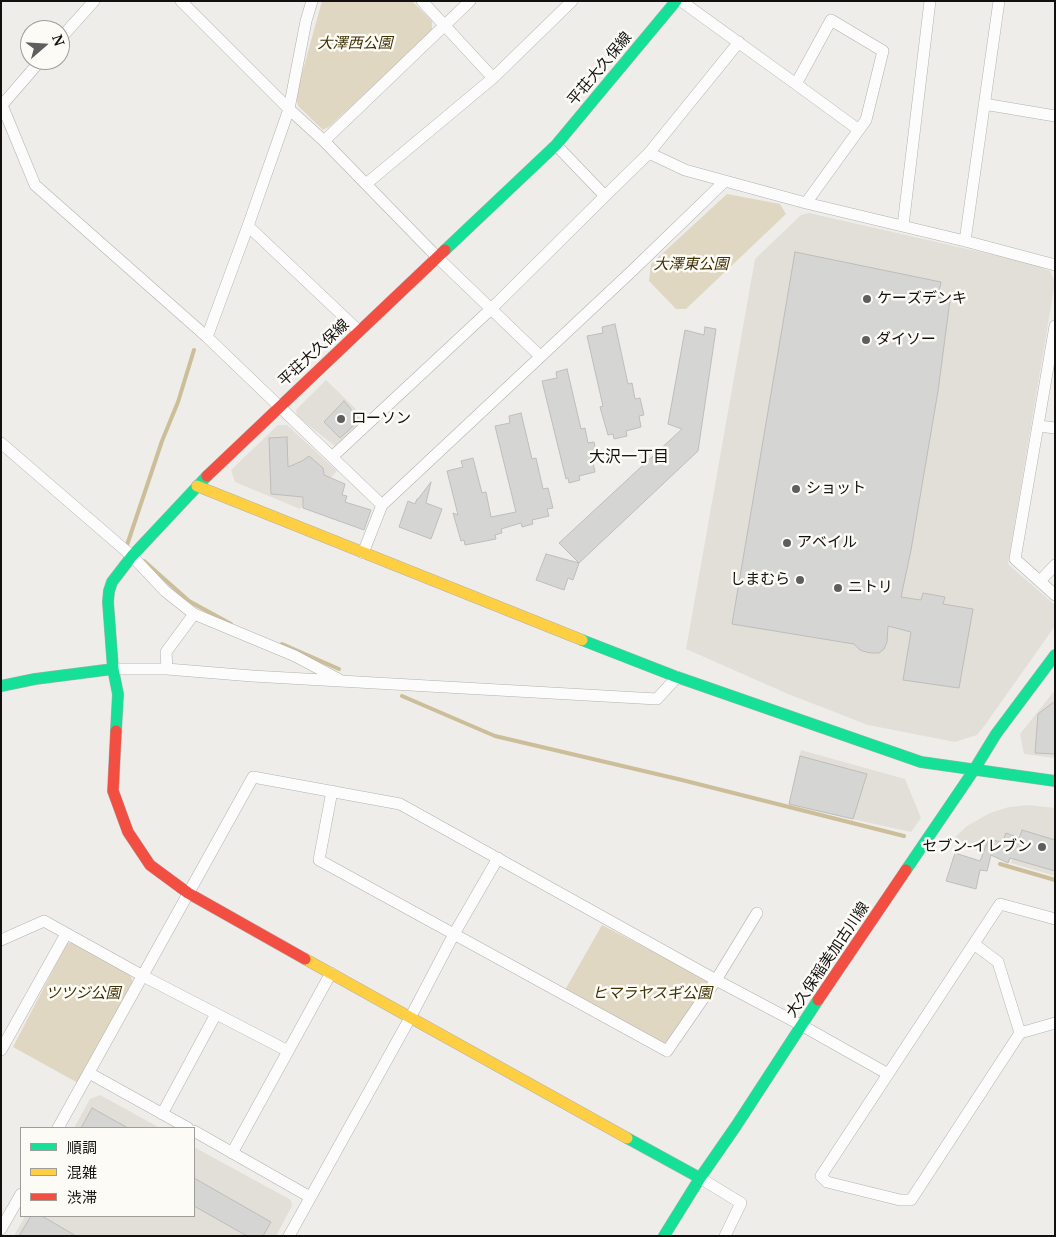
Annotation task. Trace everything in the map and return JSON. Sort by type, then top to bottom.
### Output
[{"type":"street","points":[[70,28],[94,1]]},
{"type":"street","points":[[181,1],[289,109],[324,141],[437,257],[540,356]]},
{"type":"street","points":[[207,337],[289,109],[306,21],[312,1]]},
{"type":"street","points":[[422,1],[493,78]]},
{"type":"street","points":[[324,141],[470,1]]},
{"type":"street","points":[[366,184],[493,78],[572,1]]},
{"type":"street","name":"平荘大久保線","points":[[676,1],[556,145],[197,486],[132,556],[112,582],[108,602],[113,669],[118,694],[113,791],[128,832],[150,865],[188,893],[700,1178]]},
{"type":"street","points":[[681,1],[859,130]]},
{"type":"street","points":[[902,226],[930,1]]},
{"type":"street","points":[[965,241],[999,1]]},
{"type":"street","points":[[796,84],[831,20],[883,51],[866,120],[806,203]]},
{"type":"street","points":[[332,457],[491,309],[649,153],[738,42]]},
{"type":"street","points":[[33,70],[1,104],[35,185],[207,337],[382,505]]},
{"type":"street","points":[[984,104],[1055,116]]},
{"type":"street","points":[[556,145],[605,196]]},
{"type":"street","points":[[649,153],[685,170],[806,203],[965,241],[1055,265]]},
{"type":"street","points":[[363,553],[382,505],[626,277],[725,181]]},
{"type":"street","points":[[248,226],[359,331]]},
{"type":"street","points":[[1055,326],[1015,559],[1055,595]]},
{"type":"street","points":[[1039,426],[1055,428]]},
{"type":"street","points":[[1,443],[132,556],[165,591],[194,614],[295,656],[343,682]]},
{"type":"street","points":[[197,486],[676,677],[922,762],[1055,781]]},
{"type":"street","points":[[1040,581],[1055,565]]},
{"type":"street","points":[[167,669],[166,652],[194,614]]},
{"type":"street","name":"大久保稲美加古川線","points":[[664,1236],[700,1178],[974,770],[996,734],[1055,655]]},
{"type":"street","points":[[1,686],[35,679],[113,669],[167,669],[343,682],[657,699],[676,677]]},
{"type":"street","points":[[59,1127],[253,777],[400,804],[888,1074]]},
{"type":"street","points":[[332,791],[319,860],[667,1052],[716,980],[757,913]]},
{"type":"street","points":[[289,1236],[410,1018],[454,934],[498,858]]},
{"type":"street","points":[[1055,919],[1000,904],[821,1176],[827,1182],[900,1200],[910,1200],[1020,1033],[1055,1023]]},
{"type":"street","points":[[1,940],[44,921],[143,976],[288,1052]]},
{"type":"street","points":[[1,1050],[66,934]]},
{"type":"street","points":[[974,944],[998,962],[1020,1033]]},
{"type":"street","points":[[232,1153],[331,974]]},
{"type":"street","points":[[162,1114],[216,1014]]},
{"type":"street","points":[[89,1073],[186,1127]]},
{"type":"street","points":[[195,1133],[310,1197]]},
{"type":"street","points":[[700,1178],[741,1203],[725,1236]]},
{"type":"street","points":[[1,1229],[20,1196]]},
{"type":"shaded area","points":[[809,213],[1029,263],[1050,271],[1055,282],[1008,564],[1055,605],[1055,626],[977,735],[955,742],[868,725],[788,694],[686,649],[755,259],[801,215]]},
{"type":"shaded area","points":[[326,380],[365,418],[335,446],[297,416],[296,410]]},
{"type":"shaded area","points":[[278,425],[287,425],[337,471],[300,509],[235,482],[231,470]]},
{"type":"shaded area","points":[[1055,690],[1055,758],[1024,754],[1020,734]]},
{"type":"shaded area","points":[[801,750],[905,779],[921,818],[911,832],[789,805]]},
{"type":"shaded area","points":[[1029,805],[1055,808],[1055,876],[1011,863],[1023,822],[1009,863],[952,840],[967,826],[990,813],[1009,807]]},
{"type":"shaded area","points":[[100,1095],[158,1127],[75,1127],[90,1099]]},
{"type":"shaded area","points":[[195,1148],[291,1200],[292,1206],[276,1236],[14,1236],[24,1217],[195,1217]]},
{"type":"green space","name":"大澤西公園","points":[[322,1],[412,1],[432,21],[432,32],[330,126],[323,130],[298,106],[296,95]]},
{"type":"green space","name":"大澤東公園","points":[[727,194],[780,204],[786,214],[686,309],[676,309],[649,281],[651,264]]},
{"type":"green space","name":"ヒマラヤスギ公園","points":[[602,925],[706,979],[708,986],[670,1041],[665,1044],[565,990]]},
{"type":"green space","name":"ツツジ公園","points":[[67,943],[74,943],[130,974],[133,983],[78,1083],[13,1047]]},
{"type":"building","points":[[795,252],[941,282],[938,297],[950,300],[938,391],[911,550],[901,597],[921,600],[923,593],[945,597],[943,604],[973,609],[959,688],[903,680],[911,632],[888,626],[887,642],[884,649],[879,653],[872,653],[860,650],[854,644],[732,624]]},
{"type":"building","points":[[615,324],[628,384],[632,383],[635,399],[640,398],[644,415],[639,416],[641,427],[626,431],[627,436],[614,439],[613,434],[608,435],[600,407],[603,406],[587,336],[603,333],[602,327]]},
{"type":"building","points":[[705,327],[716,329],[698,451],[579,563],[559,543],[682,429],[668,424],[685,330],[704,335]]},
{"type":"building","points":[[567,369],[581,429],[585,428],[588,443],[594,442],[597,457],[592,458],[595,472],[579,476],[580,480],[569,483],[568,478],[566,479],[542,381],[557,378],[556,372]]},
{"type":"building","points":[[344,401],[360,420],[340,438],[324,422]]},
{"type":"building","points":[[521,413],[532,459],[536,458],[543,489],[548,488],[553,508],[547,509],[549,516],[532,520],[533,524],[522,527],[521,523],[501,529],[502,533],[495,535],[496,539],[465,545],[464,540],[461,541],[453,513],[458,515],[447,471],[463,467],[461,461],[473,458],[482,493],[486,492],[491,517],[516,512],[495,426],[510,423],[509,416]]},
{"type":"building","points":[[287,437],[288,467],[309,456],[323,468],[324,475],[345,484],[342,495],[347,496],[345,502],[371,510],[364,530],[303,508],[303,497],[271,494],[269,438]]},
{"type":"building","points":[[431,482],[426,503],[442,509],[431,539],[399,527],[408,501],[415,504]]},
{"type":"building","points":[[546,554],[579,563],[573,580],[568,578],[564,590],[536,580]]},
{"type":"building","points":[[1055,701],[1055,754],[1035,753],[1038,714]]},
{"type":"building","points":[[800,756],[867,774],[853,819],[789,804]]},
{"type":"building","points":[[1022,830],[1055,840],[1055,871],[1010,858],[1008,863],[991,855],[987,871],[980,870],[976,889],[946,881],[955,853],[980,861],[989,838],[1002,843],[1006,833],[1019,838]]},
{"type":"building","points":[[92,1108],[126,1127],[82,1127]]},
{"type":"building","points":[[195,1179],[271,1222],[263,1236],[247,1236],[195,1207]]},
{"type":"building","points":[[30,1217],[44,1217],[76,1236],[19,1236]]},
{"type":"waterway","points":[[127,545],[162,441],[178,402],[194,350]]},
{"type":"waterway","points":[[144,561],[189,601],[231,624]]},
{"type":"waterway","points":[[282,644],[339,669]]},
{"type":"waterway","points":[[402,696],[495,736],[682,780],[904,836]]},
{"type":"waterway","points":[[1000,864],[1055,880]]},
{"type":"traffic: fast","points":[[445,250],[556,145],[676,1]]},
{"type":"traffic: fast","points":[[116,731],[118,694],[113,669],[108,602],[112,582],[132,556],[207,476]]},
{"type":"traffic: fast","points":[[582,640],[677,677],[921,762],[1055,781]]},
{"type":"traffic: fast","points":[[906,870],[974,770],[996,734],[1055,655]]},
{"type":"traffic: fast","points":[[1,686],[35,679],[113,669]]},
{"type":"traffic: fast","points":[[664,1236],[700,1178],[818,1000]]},
{"type":"traffic: fast","points":[[627,1138],[700,1178]]},
{"type":"traffic: slow","points":[[197,486],[582,640]]},
{"type":"traffic: slow","points":[[305,959],[627,1138]]},
{"type":"traffic: jam","points":[[207,476],[445,250]]},
{"type":"traffic: jam","points":[[116,731],[113,791],[128,832],[150,865],[188,893],[305,959]]},
{"type":"traffic: jam","points":[[818,1000],[906,870]]},
{"type":"place","name":"ケーズデンキ","points":[[867,299]]},
{"type":"place","name":"ダイソー","points":[[866,340]]},
{"type":"place","name":"ローソン","points":[[341,419]]},
{"type":"place","name":"ショット","points":[[796,489]]},
{"type":"place","name":"アベイル","points":[[787,543]]},
{"type":"place","name":"しまむら","points":[[800,580]]},
{"type":"place","name":"ニトリ","points":[[838,588]]},
{"type":"place","name":"セブン-イレブン","points":[[1042,847]]},
{"type":"district","name":"大沢一丁目","points":[[629,457]]}]
